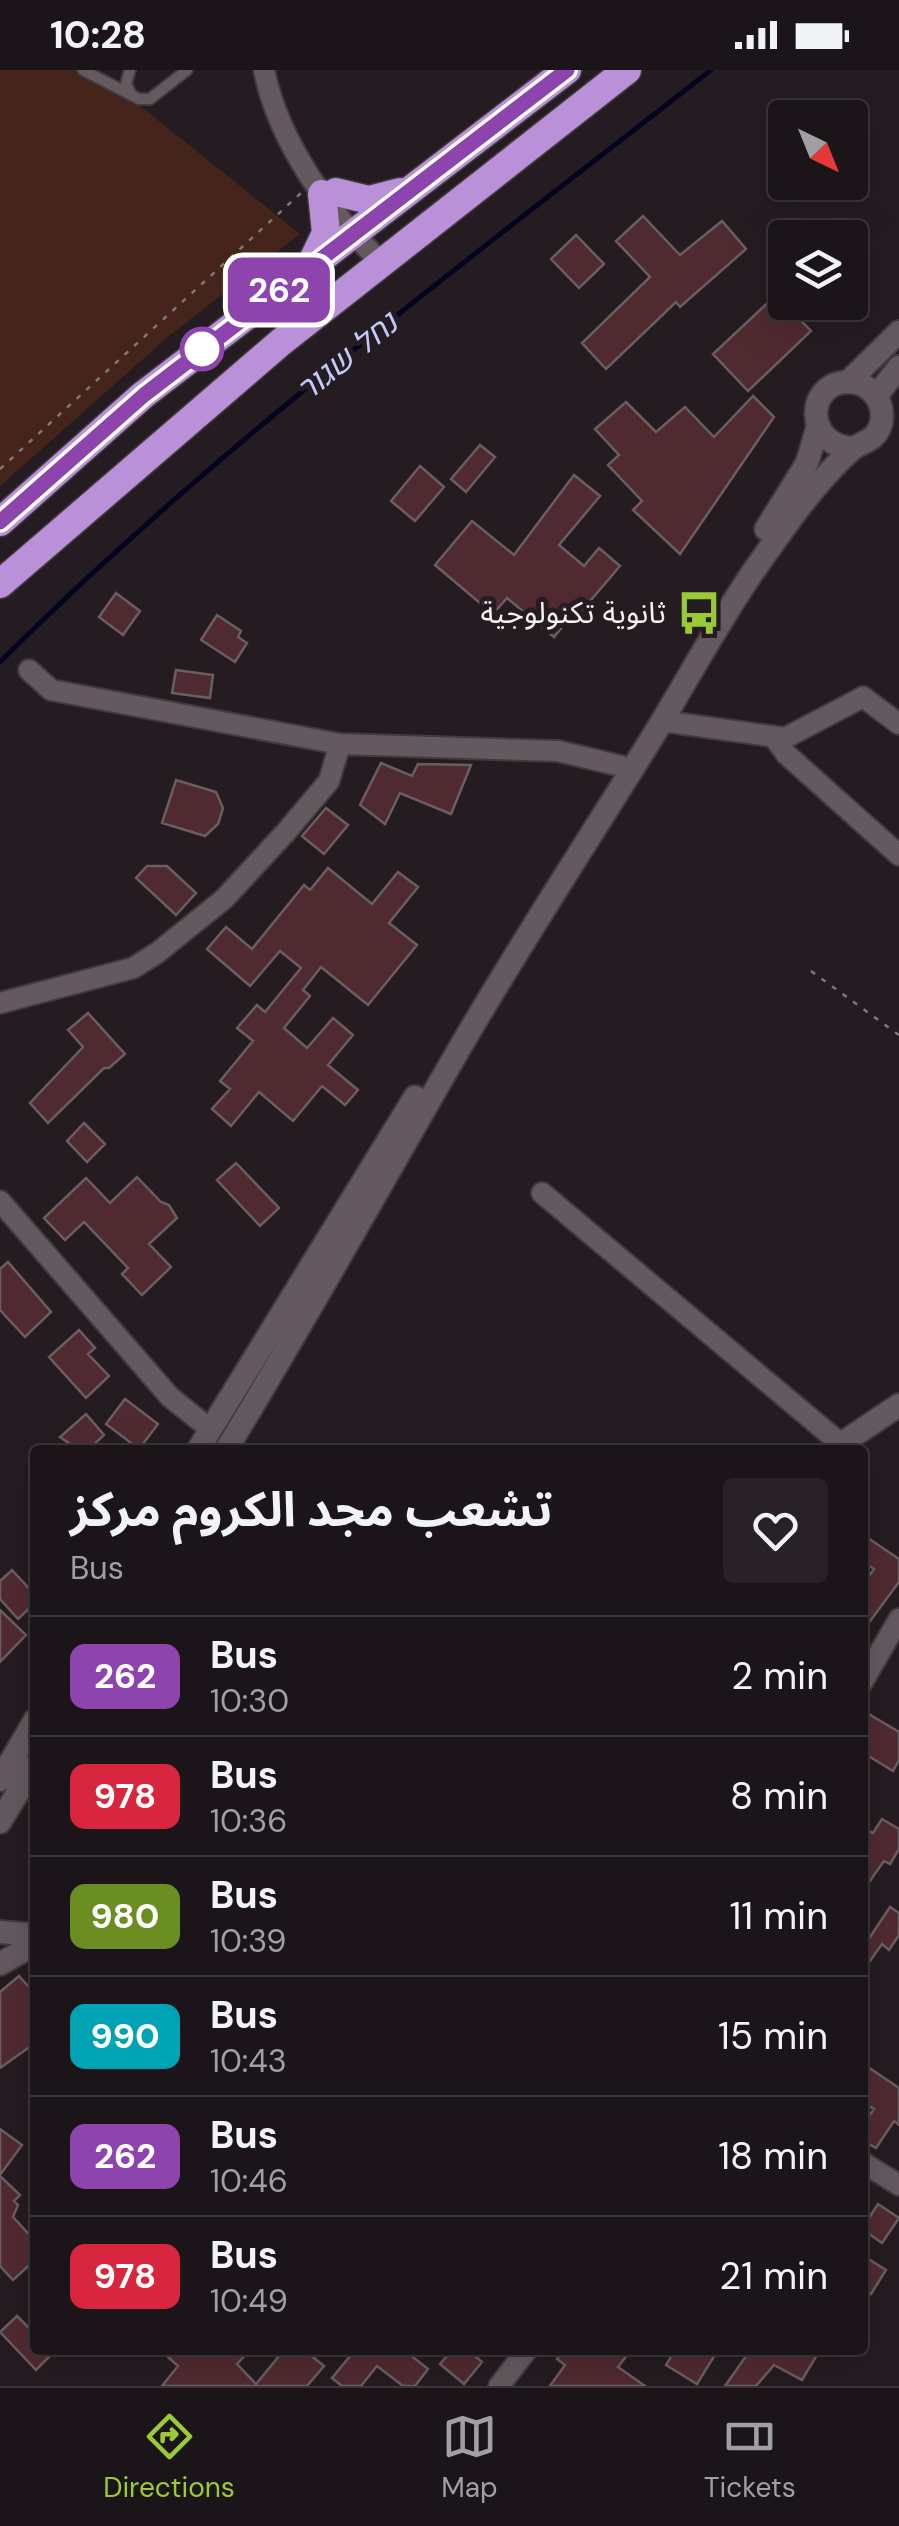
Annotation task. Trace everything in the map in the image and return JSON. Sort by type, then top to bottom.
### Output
[{"type":"highway","points":[[0,522],[144,395],[567,70]]},
{"type":"highway","points":[[0,584],[281,342],[627,70]]},
{"type":"highway","points":[[308,267],[326,232],[324,189],[369,200],[411,187]]},
{"type":"street","points":[[264,70],[275,110],[302,158],[382,262]]},
{"type":"street","points":[[848,382],[899,332]]},
{"type":"street","points":[[876,396],[899,366]]},
{"type":"street","points":[[0,1201],[204,1440],[807,464],[822,396],[848,382],[868,388],[876,396],[882,417],[873,438],[852,448],[801,506],[766,554],[478,1016],[229,1445]]},
{"type":"street","points":[[818,426],[830,442],[852,448]]},
{"type":"street","points":[[29,670],[52,690],[340,744],[558,752],[621,766]]},
{"type":"street","points":[[662,722],[784,738],[864,697],[899,724]]},
{"type":"street","points":[[774,736],[786,754],[899,855]]},
{"type":"street","points":[[0,1004],[132,968],[157,953],[224,899],[286,832],[329,782],[340,744]]},
{"type":"street","points":[[542,1193],[835,1445]]},
{"type":"street","points":[[840,1445],[899,1405]]},
{"type":"street","points":[[868,1673],[899,1619]]},
{"type":"street","points":[[0,1780],[30,1729]]},
{"type":"street","points":[[0,1822],[30,1772]]},
{"type":"street","points":[[0,1932],[30,1935]]},
{"type":"street","points":[[0,1964],[30,1947]]},
{"type":"street","points":[[868,2166],[899,2185]]},
{"type":"street","points":[[499,2386],[524,2355]]},
{"type":"lane","points":[[130,70],[126,84],[139,98]]},
{"type":"lane","points":[[164,90],[178,70]]},
{"type":"lane","points":[[91,72],[139,98],[150,99],[187,70]]},
{"type":"path","points":[[0,470],[324,189]]},
{"type":"path","points":[[812,971],[899,1035]]},
{"type":"shaded area","points":[[0,70],[95,70],[300,234],[169,336],[0,486]]},
{"type":"building","points":[[643,216],[680,255],[722,221],[746,249],[680,307],[676,302],[606,369],[582,343],[650,277],[616,241]]},
{"type":"building","points":[[576,235],[604,264],[579,288],[551,259]]},
{"type":"building","points":[[768,302],[768,320],[800,320],[811,331],[748,391],[713,354]]},
{"type":"building","points":[[753,396],[774,417],[680,554],[633,510],[642,501],[608,465],[619,455],[595,429],[626,402],[656,432],[685,407],[714,437]]},
{"type":"building","points":[[480,445],[495,457],[466,492],[451,479]]},
{"type":"building","points":[[420,466],[444,487],[415,521],[391,501]]},
{"type":"building","points":[[574,475],[600,496],[559,545],[584,566],[599,548],[620,566],[554,637],[507,598],[493,614],[435,565],[472,521],[514,555]]},
{"type":"building","points":[[116,593],[140,611],[123,635],[99,617]]},
{"type":"building","points":[[217,615],[241,631],[238,637],[247,643],[235,662],[201,640]]},
{"type":"building","points":[[176,670],[213,675],[210,698],[172,693]]},
{"type":"building","points":[[381,763],[412,776],[418,764],[471,765],[451,814],[400,793],[385,824],[360,805]]},
{"type":"building","points":[[176,780],[216,792],[223,808],[218,824],[205,836],[162,823]]},
{"type":"building","points":[[326,808],[348,825],[324,854],[302,836]]},
{"type":"building","points":[[147,866],[167,866],[196,893],[176,915],[136,878]]},
{"type":"building","points":[[328,868],[372,904],[398,872],[418,887],[389,923],[417,945],[368,1005],[321,967],[303,990],[310,996],[284,1028],[307,1048],[333,1018],[353,1035],[328,1065],[358,1090],[345,1105],[322,1086],[293,1121],[259,1092],[231,1126],[212,1109],[230,1089],[220,1081],[253,1041],[237,1028],[257,1005],[265,1012],[301,968],[280,951],[250,986],[207,949],[226,927],[252,949],[304,885],[310,890]]},
{"type":"building","points":[[88,1013],[125,1054],[104,1068],[48,1123],[30,1103],[83,1047],[68,1030]]},
{"type":"building","points":[[84,1123],[105,1144],[87,1162],[67,1141]]},
{"type":"building","points":[[236,1163],[279,1208],[260,1226],[217,1180]]},
{"type":"building","points":[[137,1177],[161,1202],[169,1205],[177,1218],[149,1244],[171,1267],[142,1295],[122,1274],[128,1268],[84,1222],[65,1240],[44,1218],[86,1178],[110,1203]]},
{"type":"building","points":[[8,1262],[51,1312],[25,1337],[0,1310],[0,1269]]},
{"type":"building","points":[[79,1330],[95,1348],[88,1354],[109,1376],[86,1398],[49,1357]]},
{"type":"building","points":[[125,1399],[158,1424],[142,1445],[134,1445],[106,1424]]},
{"type":"building","points":[[86,1414],[104,1435],[93,1445],[72,1445],[60,1437]]},
{"type":"building","points":[[868,1538],[899,1559],[899,1582],[868,1624],[868,1578],[874,1569],[868,1565]]},
{"type":"building","points":[[12,1570],[30,1590],[30,1608],[18,1619],[0,1599],[0,1581]]},
{"type":"building","points":[[0,1610],[26,1635],[0,1662]]},
{"type":"building","points":[[868,1714],[899,1732],[899,1760],[893,1771],[868,1756]]},
{"type":"building","points":[[882,1819],[899,1829],[899,1849],[890,1864],[884,1861],[868,1884],[868,1830],[873,1833]]},
{"type":"building","points":[[890,1907],[899,1913],[899,1935],[889,1950],[882,1944],[868,1964],[868,1940]]},
{"type":"building","points":[[19,1976],[30,1988],[30,2047],[0,2068],[0,1992]]},
{"type":"building","points":[[868,2067],[899,2088],[899,2125],[894,2121],[876,2148],[868,2143],[868,2118],[874,2109],[868,2106]]},
{"type":"building","points":[[0,2129],[22,2145],[0,2175]]},
{"type":"building","points":[[0,2176],[20,2195],[14,2201],[18,2205],[13,2217],[30,2236],[30,2265],[13,2280],[0,2266]]},
{"type":"building","points":[[878,2204],[899,2218],[882,2243],[868,2233],[868,2220]]},
{"type":"building","points":[[868,2259],[886,2270],[871,2294],[868,2292]]},
{"type":"building","points":[[17,2316],[30,2329],[30,2355],[51,2355],[36,2370],[0,2332]]},
{"type":"building","points":[[166,2355],[245,2355],[237,2364],[256,2384],[280,2355],[310,2355],[324,2366],[307,2386],[162,2386],[178,2366]]},
{"type":"building","points":[[351,2355],[410,2355],[428,2369],[415,2386],[403,2386],[377,2366],[361,2386],[342,2386],[332,2378]]},
{"type":"building","points":[[448,2355],[474,2355],[482,2362],[464,2384],[440,2364]]},
{"type":"building","points":[[560,2355],[627,2355],[618,2367],[645,2386],[550,2386],[565,2365],[557,2359]]},
{"type":"building","points":[[672,2355],[715,2355],[697,2384],[666,2365]]},
{"type":"building","points":[[747,2355],[817,2355],[802,2380],[774,2365],[756,2386],[725,2386]]},
{"type":"waterway","name":"נחל שגור","points":[[0,662],[83,582],[257,429],[711,70]]},
{"type":"bus line","name":"262","points":[[0,522],[144,395],[567,70]]},
{"type":"place","name":"ثانوية تكنولوجية","points":[[699,613]]}]
